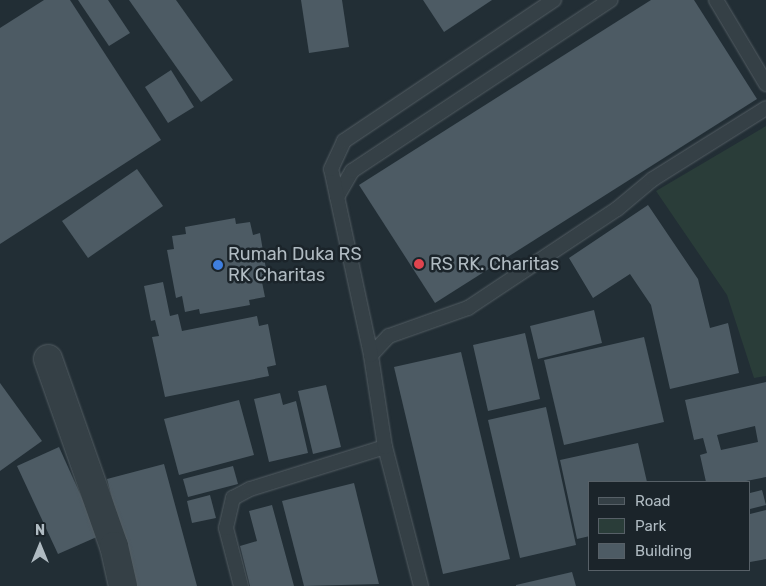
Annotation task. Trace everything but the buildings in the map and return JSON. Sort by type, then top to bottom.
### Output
[{"type":"street","points":[[48,359],[114,546],[123,586]]},
{"type":"lane","points":[[421,586],[385,447],[371,355],[331,169],[344,141],[554,0]]},
{"type":"lane","points":[[337,197],[352,171],[610,0]]},
{"type":"lane","points":[[716,0],[766,84]]},
{"type":"lane","points":[[371,355],[390,336],[468,308],[617,209],[653,179],[766,108]]},
{"type":"lane","points":[[241,586],[226,528],[233,498],[250,489],[385,447]]},
{"type":"green space","points":[[766,126],[766,376],[754,378],[727,295],[656,191]]},
{"type":"place","name":"RS RK. Charitas","points":[[419,264]]},
{"type":"place","name":"Rumah Duka RS RK Charitas","points":[[218,265]]}]
